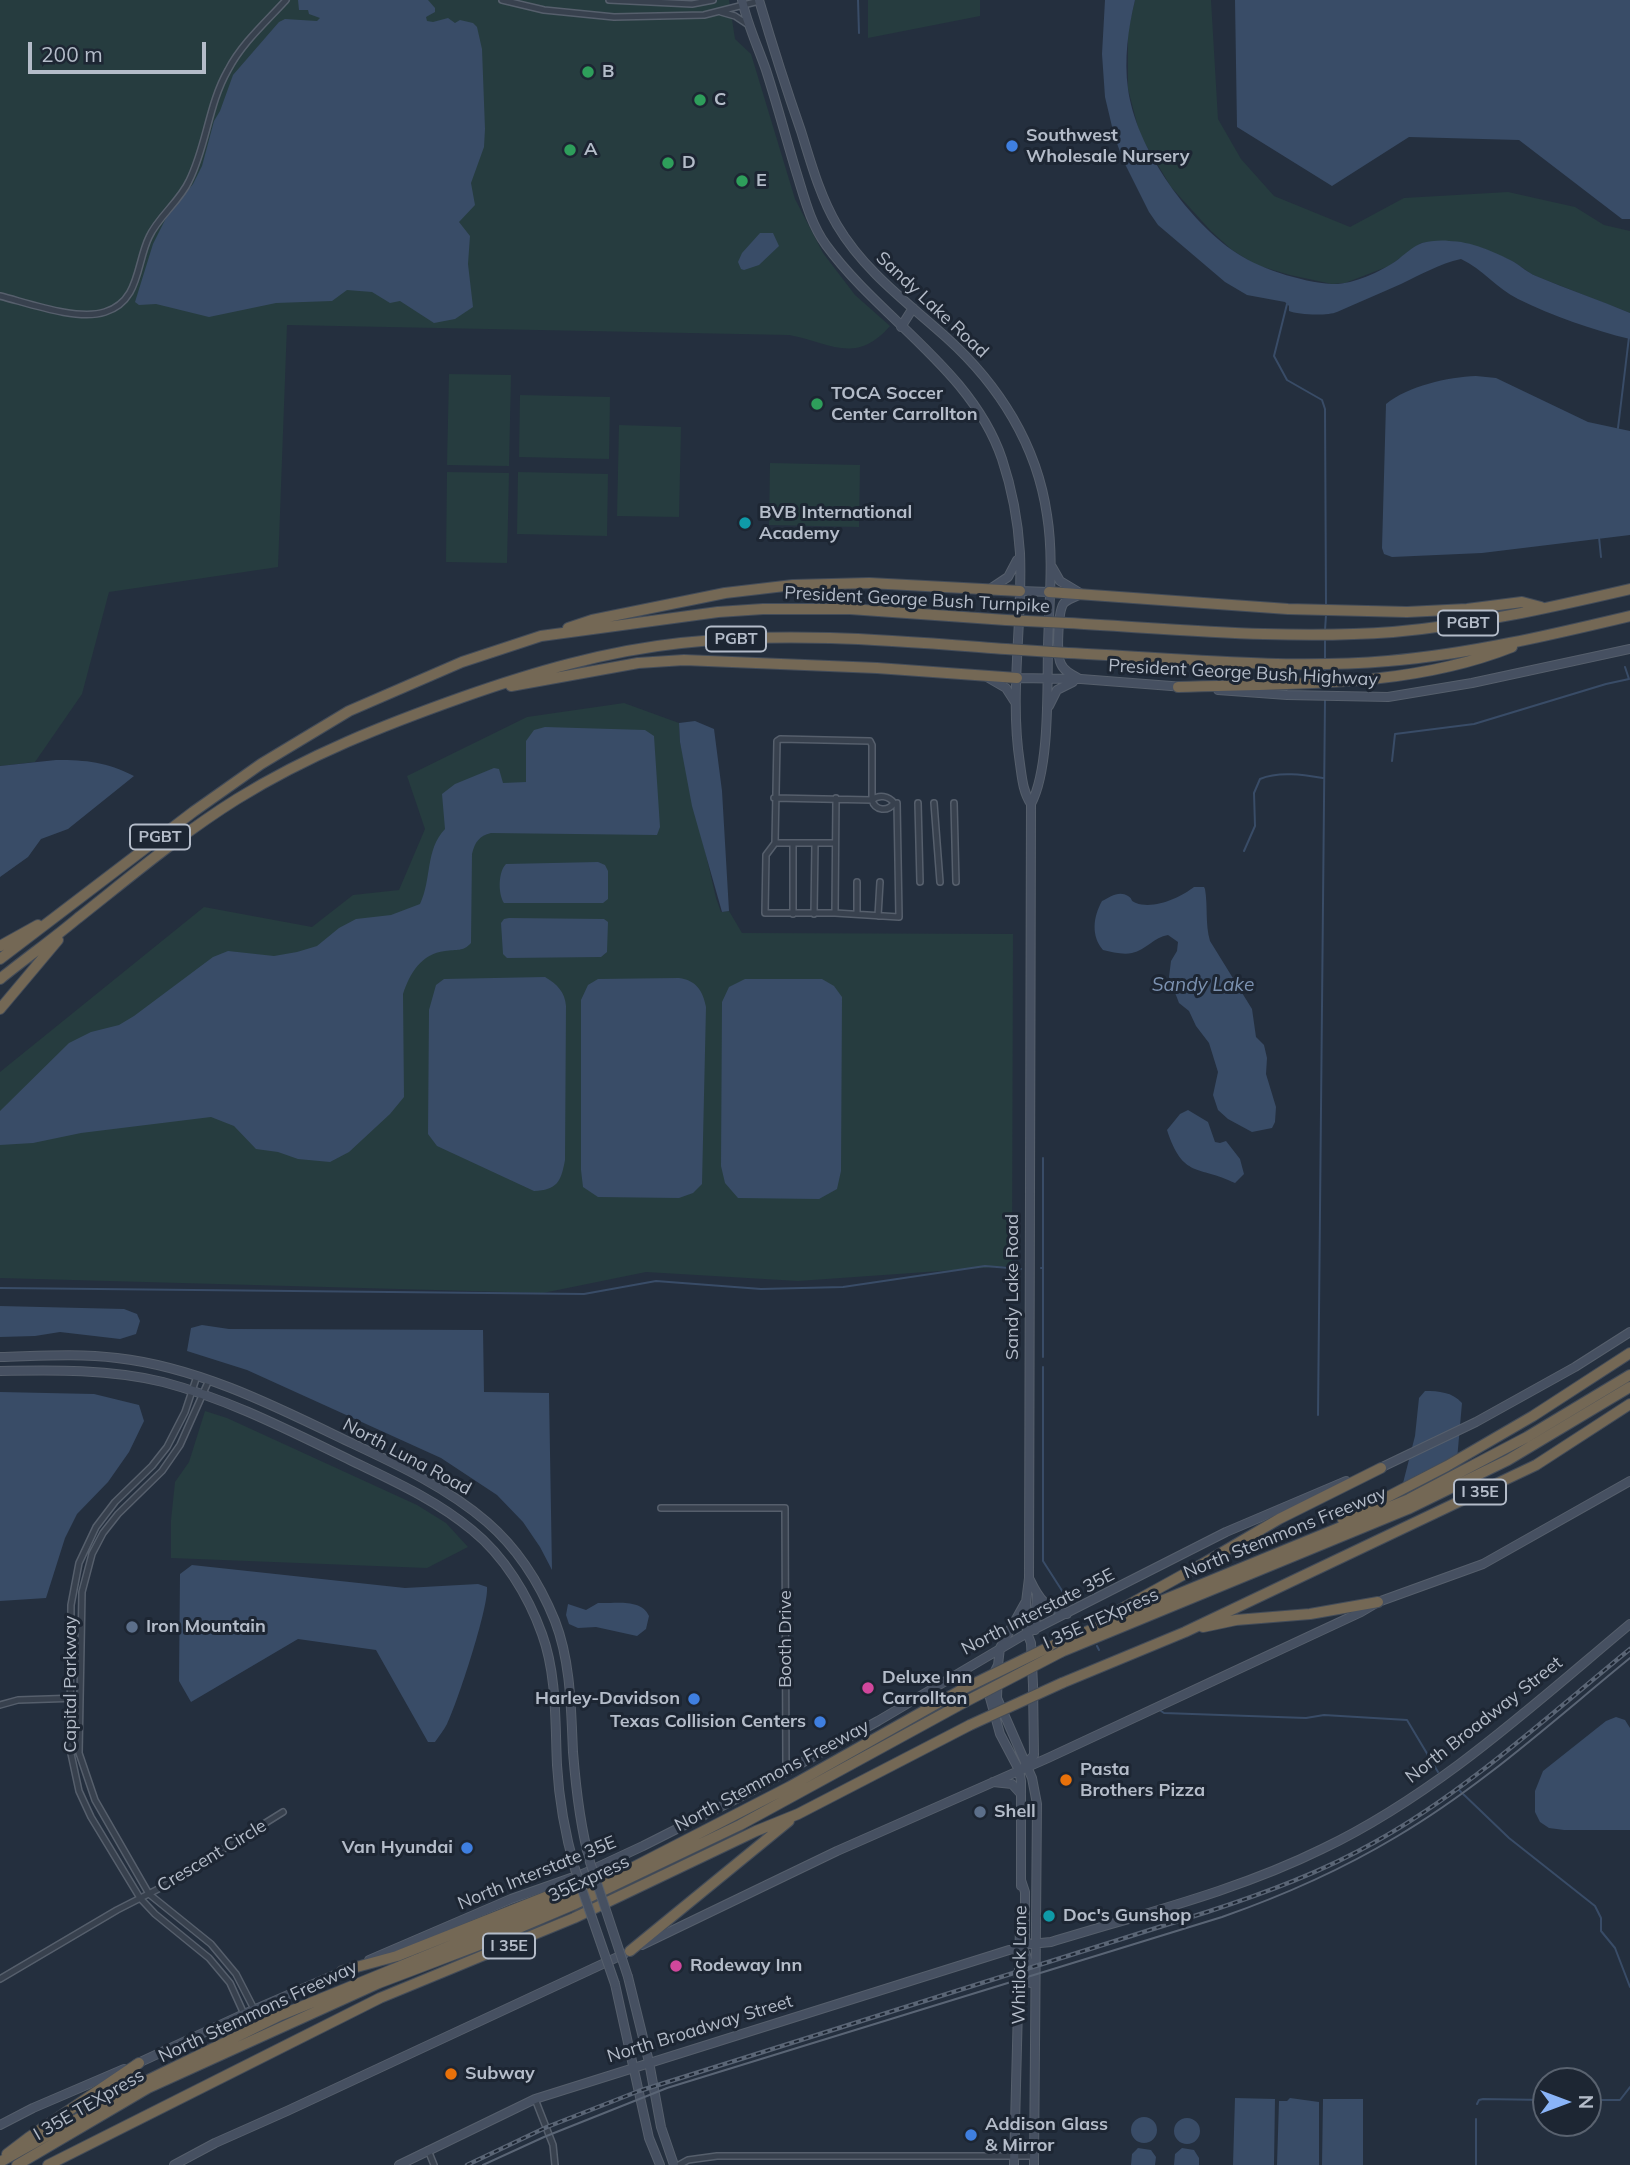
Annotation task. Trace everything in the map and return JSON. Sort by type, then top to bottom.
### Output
[{"type":"highway","points":[[541,636],[592,620],[763,588],[822,583],[869,583],[1020,591]]},
{"type":"highway","name":"President George Bush Turnpike","points":[[0,959],[224,789],[297,742],[349,711],[462,662],[541,636],[676,617],[763,609],[850,609],[1288,634],[1391,632],[1457,625],[1630,589]]},
{"type":"highway","points":[[1049,592],[1289,609],[1407,612],[1466,609],[1522,602],[1545,608]]},
{"type":"highway","name":"PGBT","points":[[0,979],[200,824],[273,778],[390,723],[533,674],[597,656],[681,643],[737,639],[834,638],[1288,664],[1390,661],[1535,638],[1630,616]]},
{"type":"highway","points":[[1178,687],[1288,690],[1389,678],[1481,659],[1535,638]]},
{"type":"highway","points":[[473,694],[601,668],[662,661],[877,668],[1017,678]]},
{"type":"highway","points":[[0,946],[72,905]]},
{"type":"highway","points":[[0,1009],[42,957],[78,919]]},
{"type":"highway","points":[[1303,1542],[1447,1466],[1533,1416],[1630,1353]]},
{"type":"highway","name":"North Stemmons Freeway","points":[[0,2161],[140,2084],[281,2015],[559,1902],[626,1871],[789,1787],[961,1690],[1049,1647],[1409,1499],[1551,1424],[1630,1375]]},
{"type":"highway","name":"I 35E TEXpress","points":[[963,1703],[1061,1652],[1408,1508],[1508,1460],[1630,1387]]},
{"type":"highway","name":"I 35E","points":[[48,2165],[380,1998],[574,1918],[756,1831],[798,1814],[970,1725],[1185,1632],[1536,1465],[1630,1404]]},
{"type":"highway","points":[[1062,1641],[1291,1512],[1381,1468]]},
{"type":"highway","points":[[1185,1632],[1236,1620],[1310,1614],[1378,1602]]},
{"type":"highway","name":"35Express","points":[[215,2057],[379,1983],[573,1905],[740,1825],[963,1703]]},
{"type":"highway","points":[[629,1951],[798,1814]]},
{"type":"highway","points":[[342,1971],[409,1951],[602,1875],[626,1871]]},
{"type":"highway","name":"I 35E TEXpress","points":[[17,2165],[148,2088],[215,2057]]},
{"type":"highway","points":[[0,2161],[27,2138],[139,2063]]},
{"type":"main road","name":"Sandy Lake Road","points":[[759,0],[825,203],[854,252],[873,273],[975,365],[1014,419],[1030,448],[1048,517],[1051,565],[1046,715],[1043,756],[1036,795],[1031,804],[1029,1578],[1026,1602],[1027,1633],[1031,1643],[1034,1755],[1023,1767]]},
{"type":"main road","name":"Sandy Lake Road","points":[[742,3],[808,210],[825,244],[901,327],[964,390],[984,417],[995,441],[1009,481],[1018,528],[1020,591],[1015,704],[1019,758],[1025,795],[1031,804]]},
{"type":"main road","points":[[780,119],[795,114]]},
{"type":"main road","points":[[808,210],[825,203]]},
{"type":"main road","points":[[901,327],[913,308]]},
{"type":"main road","points":[[990,589],[1009,577],[1020,554]]},
{"type":"main road","points":[[1051,565],[1060,582],[1082,594]]},
{"type":"main road","points":[[1020,591],[1049,592]]},
{"type":"main road","points":[[1081,679],[1063,668],[1059,657],[1059,614],[1067,600],[1082,594]]},
{"type":"main road","name":"President George Bush Highway","points":[[1288,690],[1388,696],[1472,683],[1630,649]]},
{"type":"main road","points":[[987,677],[1006,688],[1015,704]]},
{"type":"main road","name":"President George Bush Highway","points":[[1017,678],[1081,679],[1178,687]]},
{"type":"main road","points":[[1046,715],[1057,690],[1081,679]]},
{"type":"main road","name":"North Interstate 35E","points":[[0,2124],[342,1971],[511,1899],[585,1873],[736,1799],[1036,1628],[1226,1532],[1381,1468],[1487,1416],[1575,1367],[1630,1332]]},
{"type":"main road","name":"North Luna Road","points":[[0,1357],[71,1355],[117,1358],[209,1380],[307,1422],[459,1499],[514,1549],[541,1591],[559,1635],[571,1704],[582,1833],[628,1977],[649,2062],[661,2127],[677,2165]]},
{"type":"main road","name":"North Luna Road","points":[[0,1371],[92,1372],[162,1382],[263,1417],[442,1507],[474,1531],[498,1557],[520,1587],[543,1637],[553,1690],[565,1834],[615,1984],[649,2138],[660,2165]]},
{"type":"main road","points":[[174,2165],[215,2143],[629,1951],[836,1851],[1378,1602],[1483,1564],[1630,1481]]},
{"type":"main road","points":[[1029,1578],[1047,1607],[1066,1614]]},
{"type":"main road","points":[[1031,1643],[1036,1628],[1037,1594]]},
{"type":"main road","points":[[1023,1767],[997,1698],[1000,1648],[1026,1602]]},
{"type":"main road","name":"North Broadway Street","points":[[1035,1944],[1051,1942],[1262,1875],[1362,1829],[1497,1735],[1630,1624]]},
{"type":"main road","name":"Whitlock Lane","points":[[1014,2160],[1023,1767]]},
{"type":"main road","name":"Whitlock Lane","points":[[1023,1767],[1035,1790],[1038,1821],[1034,2161]]},
{"type":"main road","points":[[987,1783],[1012,1783],[1022,1794]]},
{"type":"main road","points":[[1021,1880],[1025,1892],[1026,1941],[1035,1944]]},
{"type":"main road","points":[[1019,1949],[1024,1950],[1028,1956],[1028,1982],[1034,1984]]},
{"type":"main road","name":"North Broadway Street","points":[[399,2165],[535,2099],[995,1954],[1019,1949]]},
{"type":"street","points":[[0,296],[74,313],[104,313],[118,306],[135,284],[149,236],[188,184],[197,162],[217,90],[229,68],[239,52],[286,0]]},
{"type":"street","points":[[502,0],[544,10],[594,16],[704,15],[759,0]]},
{"type":"street","points":[[609,0],[692,4],[713,0]]},
{"type":"street","points":[[718,11],[735,16],[751,27]]},
{"type":"street","points":[[774,797],[872,800],[872,745],[867,740],[780,739],[776,744],[774,797],[775,843],[766,855],[765,913],[899,917],[897,803]]},
{"type":"street","points":[[835,913],[836,798]]},
{"type":"street","points":[[918,803],[920,881]]},
{"type":"street","points":[[934,803],[940,881]]},
{"type":"street","points":[[954,803],[956,881]]},
{"type":"street","points":[[775,843],[835,843]]},
{"type":"street","points":[[793,843],[793,914]]},
{"type":"street","points":[[814,914],[815,843]]},
{"type":"street","points":[[856,914],[857,882]]},
{"type":"street","points":[[878,916],[880,882]]},
{"type":"street","name":"Capital Parkway","points":[[197,1376],[185,1412],[167,1447],[152,1466],[115,1502],[96,1527],[79,1563],[71,1605],[70,1749],[79,1791],[91,1817],[139,1898],[209,1958],[230,1983],[244,2014]]},
{"type":"street","name":"Capital Parkway","points":[[209,1380],[180,1445],[162,1471],[118,1514],[103,1533],[92,1554],[82,1592],[79,1753],[95,1800],[149,1894],[211,1944],[236,1974],[254,2009]]},
{"type":"street","name":"Booth Drive","points":[[661,1508],[785,1508],[786,1770]]},
{"type":"street","points":[[0,1705],[18,1700],[79,1698]]},
{"type":"street","name":"Crescent Circle","points":[[0,1979],[149,1894],[283,1812]]},
{"type":"street","points":[[535,2099],[553,2145],[555,2165]]},
{"type":"street","points":[[428,2150],[434,2165]]},
{"type":"street","points":[[677,2165],[688,2160],[717,2156],[1034,2161]]},
{"type":"green space","points":[[0,0],[729,0],[735,39],[751,54],[795,199],[823,253],[855,295],[890,326],[865,345],[841,348],[789,335],[287,325],[278,567],[109,592],[82,694],[35,762],[0,766]]},
{"type":"green space","points":[[868,0],[980,0],[980,16],[868,38]]},
{"type":"green space","points":[[1135,0],[1211,0],[1218,119],[1241,159],[1274,196],[1350,227],[1404,198],[1508,192],[1575,207],[1604,225],[1630,231],[1630,313],[1533,275],[1514,262],[1482,248],[1449,241],[1421,243],[1389,266],[1345,283],[1332,284],[1256,265],[1232,250],[1171,187],[1140,135],[1128,89],[1128,31]]},
{"type":"green space","points":[[449,374],[511,375],[509,466],[447,465]]},
{"type":"green space","points":[[520,395],[610,397],[609,459],[519,457]]},
{"type":"green space","points":[[619,425],[681,427],[679,517],[617,516]]},
{"type":"green space","points":[[770,463],[860,465],[859,527],[769,525]]},
{"type":"green space","points":[[447,472],[509,473],[507,563],[446,562]]},
{"type":"green space","points":[[518,472],[608,474],[607,536],[517,534]]},
{"type":"green space","points":[[624,703],[679,723],[680,742],[716,898],[721,912],[729,911],[742,933],[1013,934],[1012,1266],[798,1281],[646,1272],[543,1293],[0,1278],[0,1072],[204,907],[312,927],[353,895],[399,890],[425,829],[407,776],[527,717]]},
{"type":"green space","points":[[205,1411],[227,1418],[417,1505],[446,1523],[468,1547],[427,1568],[171,1558],[175,1482],[189,1462]]},
{"type":"water","points":[[298,0],[428,0],[435,12],[426,17],[427,21],[448,18],[455,23],[460,20],[473,23],[477,27],[482,49],[484,147],[471,183],[475,205],[459,222],[470,236],[468,264],[473,307],[455,319],[434,323],[400,301],[390,303],[372,292],[347,290],[332,301],[276,303],[209,317],[156,304],[139,305],[135,302],[153,244],[167,216],[193,184],[202,166],[214,121],[233,75],[279,22],[285,19],[317,21],[320,18],[309,14],[308,10],[299,10]]},
{"type":"water","points":[[1105,0],[1135,0],[1127,44],[1128,89],[1141,134],[1152,156],[1165,178],[1197,219],[1242,257],[1280,273],[1340,284],[1374,273],[1422,243],[1457,241],[1499,255],[1536,276],[1630,313],[1630,339],[1573,322],[1518,299],[1461,259],[1438,266],[1337,312],[1327,314],[1289,311],[1285,302],[1247,295],[1225,282],[1158,225],[1123,160],[1105,97],[1102,54]]},
{"type":"water","points":[[1235,0],[1630,0],[1630,219],[1622,219],[1519,140],[1409,137],[1332,186],[1237,127]]},
{"type":"water","points":[[760,233],[773,233],[779,246],[759,265],[741,269],[738,262],[742,253]]},
{"type":"water","points":[[1476,376],[1496,378],[1588,422],[1630,431],[1630,535],[1482,553],[1392,557],[1384,554],[1386,404],[1405,392],[1429,384]]},
{"type":"water","points":[[695,721],[714,729],[722,791],[729,911],[722,912],[692,806],[680,742],[679,723]]},
{"type":"water","points":[[545,727],[645,730],[654,736],[660,827],[657,835],[491,833],[478,840],[472,854],[471,943],[462,949],[429,956],[413,972],[403,994],[404,1097],[390,1114],[349,1152],[330,1162],[298,1159],[278,1152],[256,1149],[234,1126],[211,1117],[81,1133],[33,1143],[0,1145],[0,1111],[69,1043],[91,1032],[119,1025],[213,957],[228,951],[274,956],[297,952],[317,946],[339,928],[356,919],[391,915],[420,904],[434,846],[445,829],[442,794],[455,784],[494,768],[499,769],[503,783],[526,782],[526,741],[534,730]]},
{"type":"water","points":[[56,760],[96,763],[134,776],[68,829],[41,839],[28,857],[0,877],[0,766]]},
{"type":"water","points":[[598,862],[605,865],[608,871],[608,899],[603,903],[504,903],[502,899],[500,877],[506,864]]},
{"type":"water","name":"Sandy Lake","points":[[1194,887],[1205,889],[1210,941],[1252,1009],[1256,1037],[1264,1045],[1266,1074],[1276,1107],[1272,1128],[1252,1132],[1228,1119],[1218,1110],[1213,1095],[1218,1072],[1209,1043],[1189,1011],[1179,1003],[1169,977],[1178,942],[1168,935],[1137,951],[1125,954],[1103,950],[1095,933],[1097,913],[1102,901],[1108,898],[1121,894],[1143,905],[1159,904]]},
{"type":"water","points":[[509,918],[604,919],[608,922],[607,952],[601,957],[507,958],[503,954],[501,923]]},
{"type":"water","points":[[545,977],[560,989],[566,1006],[565,1160],[562,1174],[553,1187],[534,1191],[437,1146],[428,1134],[429,1010],[436,985],[444,979]]},
{"type":"water","points":[[679,978],[698,987],[706,1007],[702,1184],[693,1193],[679,1198],[598,1197],[583,1187],[581,1170],[581,1000],[588,985],[598,979]]},
{"type":"water","points":[[745,979],[822,979],[834,986],[842,997],[841,1171],[837,1189],[819,1199],[738,1198],[725,1183],[721,1166],[722,1002],[729,987]]},
{"type":"water","points":[[1188,1110],[1208,1122],[1215,1142],[1226,1141],[1240,1159],[1244,1174],[1235,1183],[1193,1168],[1179,1156],[1167,1130],[1180,1114]]},
{"type":"water","points":[[0,1306],[124,1309],[137,1314],[140,1321],[136,1334],[120,1339],[60,1332],[0,1337]]},
{"type":"water","points":[[202,1325],[229,1329],[483,1330],[484,1392],[549,1393],[552,1570],[523,1522],[497,1495],[441,1458],[247,1370],[187,1351],[191,1328]]},
{"type":"water","points":[[1425,1391],[1445,1393],[1462,1403],[1457,1460],[1452,1480],[1402,1497],[1415,1436],[1419,1398]]},
{"type":"water","points":[[0,1392],[94,1394],[139,1405],[144,1421],[129,1452],[108,1482],[77,1514],[65,1538],[46,1598],[0,1601]]},
{"type":"water","points":[[192,1565],[405,1588],[478,1584],[487,1587],[472,1656],[452,1713],[435,1742],[428,1742],[376,1650],[298,1639],[191,1702],[179,1681],[180,1574]]},
{"type":"water","points":[[598,1603],[626,1603],[640,1607],[649,1616],[646,1629],[637,1636],[596,1627],[578,1628],[569,1624],[566,1615],[568,1604],[586,1610]]},
{"type":"water","points":[[1616,1717],[1625,1720],[1630,1728],[1630,1830],[1549,1828],[1540,1822],[1535,1812],[1535,1791],[1543,1771],[1606,1721]]},
{"type":"water","points":[[1235,2098],[1275,2099],[1274,2165],[1233,2165]]},
{"type":"water","points":[[1290,2098],[1319,2102],[1319,2165],[1277,2165],[1279,2101],[1287,2101]]},
{"type":"water","points":[[1323,2099],[1363,2099],[1363,2165],[1322,2165]]},
{"type":"water","points":[[1144,2117],[1153,2121],[1157,2130],[1153,2139],[1144,2143],[1135,2139],[1131,2130],[1135,2121]]},
{"type":"water","points":[[1187,2118],[1196,2122],[1200,2131],[1196,2140],[1187,2144],[1178,2140],[1174,2131],[1178,2122]]},
{"type":"water","points":[[1138,2148],[1151,2150],[1156,2157],[1155,2165],[1131,2165],[1132,2154]]},
{"type":"water","points":[[1182,2148],[1194,2150],[1199,2158],[1199,2165],[1174,2165],[1175,2154]]},
{"type":"waterway","points":[[858,0],[859,33]]},
{"type":"waterway","points":[[1287,304],[1274,356],[1287,380],[1322,400],[1325,409],[1326,606]]},
{"type":"waterway","points":[[1618,428],[1629,337]]},
{"type":"waterway","points":[[1599,537],[1601,557]]},
{"type":"waterway","points":[[1325,630],[1326,615]]},
{"type":"waterway","points":[[1325,639],[1325,658]]},
{"type":"waterway","points":[[1325,667],[1325,679]]},
{"type":"waterway","points":[[1625,667],[1629,679]]},
{"type":"waterway","points":[[1392,761],[1395,734],[1474,724],[1629,679]]},
{"type":"waterway","points":[[1318,1415],[1325,699]]},
{"type":"waterway","points":[[1244,851],[1255,826],[1254,793],[1260,779],[1283,774],[1323,778]]},
{"type":"waterway","points":[[1041,1268],[1043,1158]]},
{"type":"waterway","points":[[0,1288],[584,1294],[656,1281],[761,1289],[843,1287],[985,1266],[1021,1269]]},
{"type":"waterway","points":[[1043,1268],[1043,1357]]},
{"type":"waterway","points":[[1043,1367],[1043,1561],[1068,1600]]},
{"type":"waterway","points":[[1097,1646],[1099,1650]]},
{"type":"waterway","points":[[1161,1711],[1407,1720],[1438,1772]]},
{"type":"waterway","points":[[1459,1790],[1509,1838],[1595,1906],[1601,1918],[1601,1931],[1615,1948],[1630,1987]]},
{"type":"waterway","points":[[1602,2100],[1620,2100],[1630,2087]]},
{"type":"waterway","points":[[1477,2104],[1483,2099],[1532,2100]]},
{"type":"waterway","points":[[1476,2119],[1476,2165]]},
{"type":"tram line","points":[[483,2165],[544,2137],[667,2088],[1222,1917],[1311,1882],[1375,1849],[1458,1797],[1630,1658]]},
{"type":"railway","points":[[467,2165],[547,2127],[639,2091],[1207,1912],[1314,1872],[1375,1842],[1442,1800],[1507,1751],[1630,1649]]},
{"type":"place","name":"B","points":[[588,72]]},
{"type":"place","name":"C","points":[[700,100]]},
{"type":"place","name":"Southwest Wholesale Nursery","points":[[1012,146]]},
{"type":"place","name":"A","points":[[570,150]]},
{"type":"place","name":"D","points":[[668,163]]},
{"type":"place","name":"E","points":[[742,181]]},
{"type":"place","name":"TOCA Soccer Center Carrollton","points":[[817,404]]},
{"type":"place","name":"BVB International Academy","points":[[745,523]]},
{"type":"place","name":"Iron Mountain","points":[[132,1627]]},
{"type":"place","name":"Deluxe Inn Carrollton","points":[[868,1688]]},
{"type":"place","name":"Harley-Davidson","points":[[694,1699]]},
{"type":"place","name":"Texas Collision Centers","points":[[820,1722]]},
{"type":"place","name":"Pasta Brothers Pizza","points":[[1066,1780]]},
{"type":"place","name":"Shell","points":[[980,1812]]},
{"type":"place","name":"Van Hyundai","points":[[467,1848]]},
{"type":"place","name":"Doc's Gunshop","points":[[1049,1916]]},
{"type":"place","name":"Rodeway Inn","points":[[676,1966]]},
{"type":"place","name":"Subway","points":[[451,2074]]},
{"type":"place","name":"Addison Glass & Mirror","points":[[971,2135]]}]
